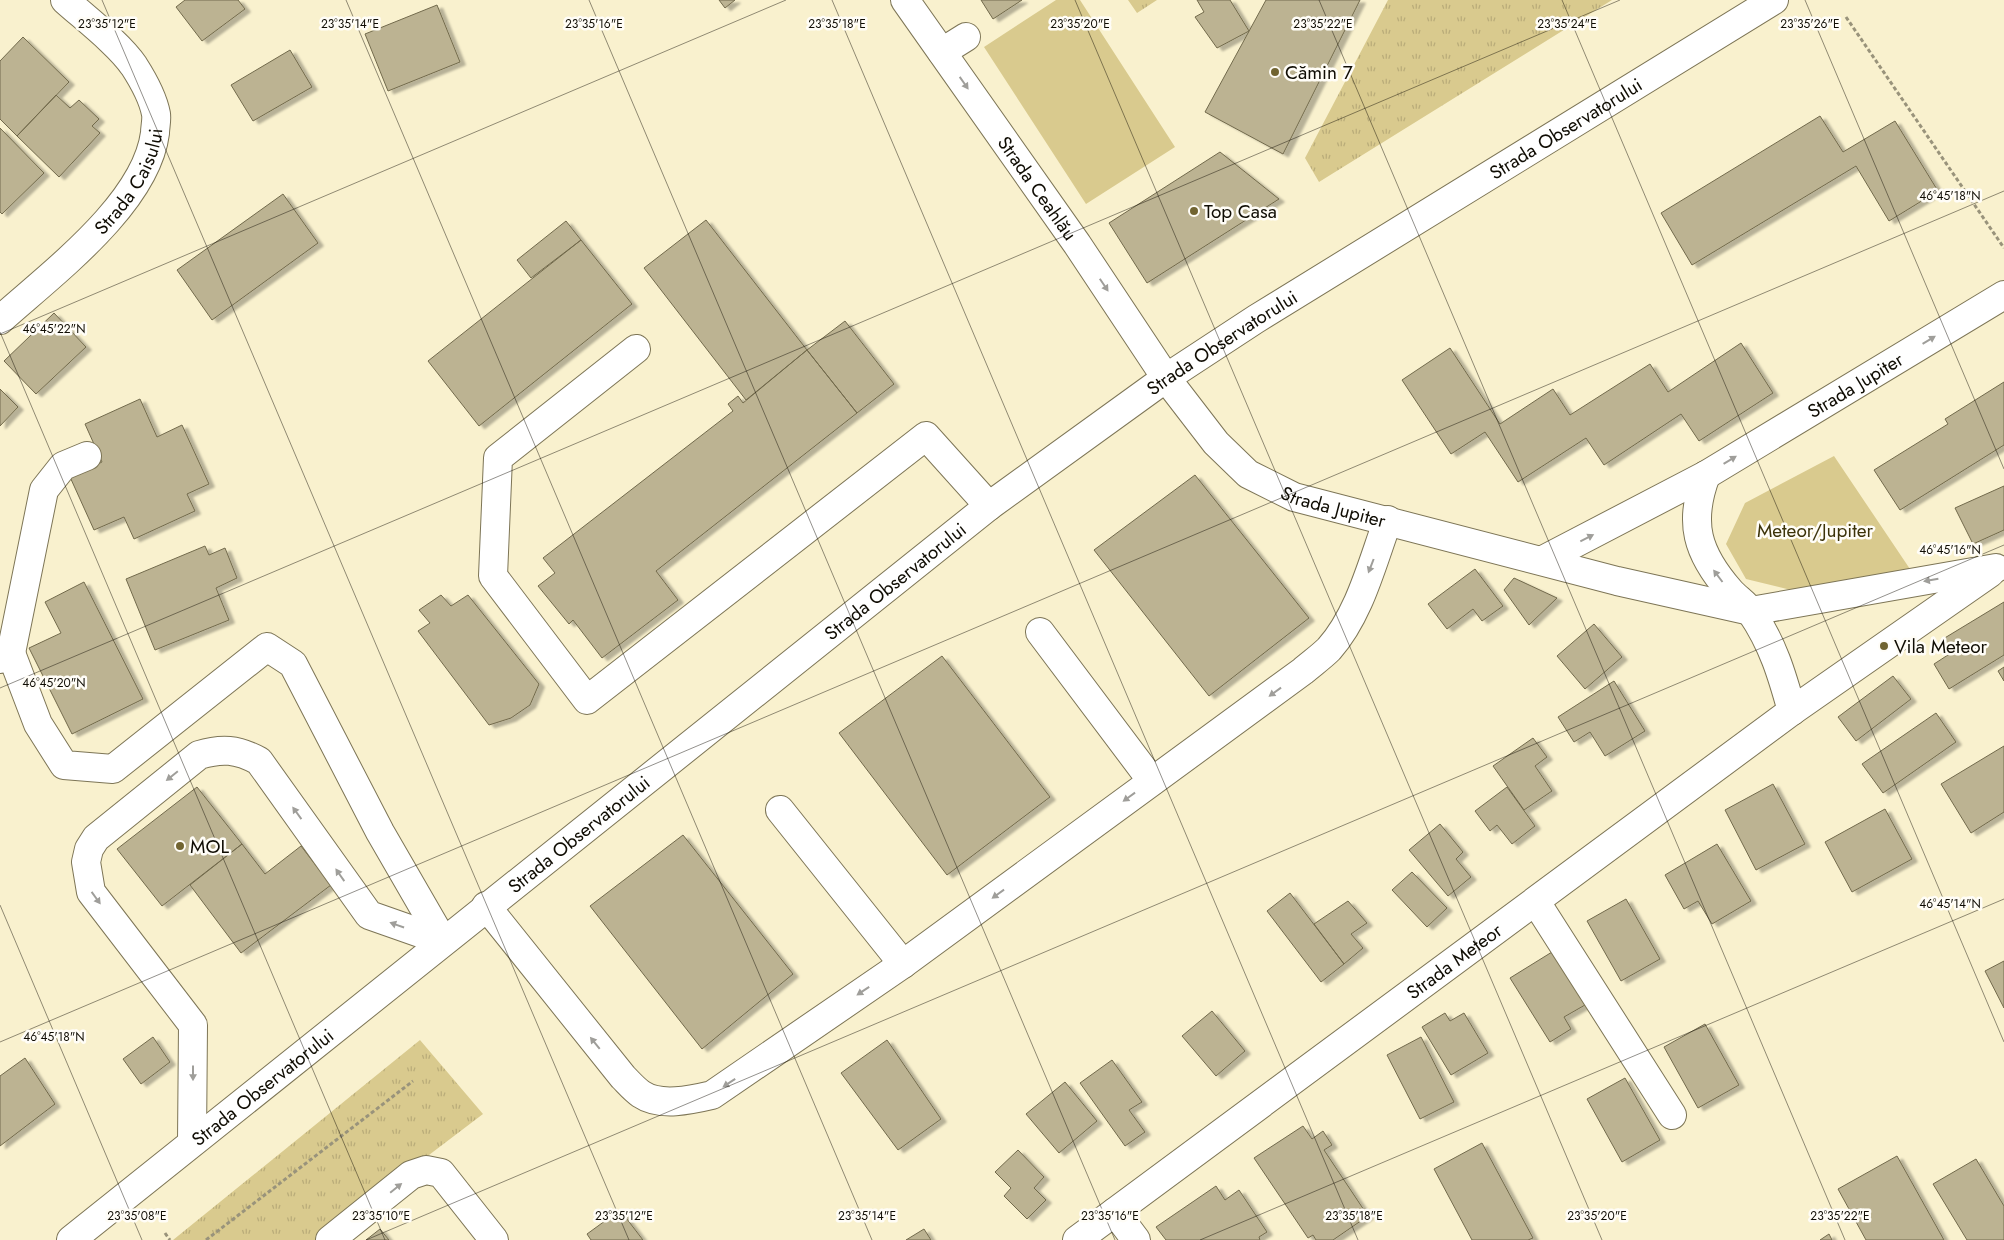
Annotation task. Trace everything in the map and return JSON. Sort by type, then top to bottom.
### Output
[{"type":"street","name":"Strada Caisului","points":[[0,320],[106,223],[128,198],[144,168],[154,142],[157,115],[146,86],[133,64],[65,0]]},
{"type":"street","name":"Strada Ceahlău","points":[[905,0],[1077,244],[1166,378]]},
{"type":"street","name":"Strada Observatorului","points":[[71,1240],[192,1141],[989,506],[1166,378],[1349,261],[1774,0]]},
{"type":"street","points":[[942,52],[966,37]]},
{"type":"street","name":"Strada Jupiter","points":[[1543,560],[1706,475],[2004,295]]},
{"type":"street","points":[[636,349],[498,458],[492,576],[587,700],[926,436],[989,506]]},
{"type":"street","name":"Strada Jupiter","points":[[1166,378],[1216,443],[1248,474],[1294,497],[1543,560],[1617,581],[1751,611],[2000,566]]},
{"type":"street","points":[[87,456],[63,466],[44,490],[6,656],[38,724],[64,765],[113,769],[267,647],[293,664],[380,832],[443,941]]},
{"type":"street","points":[[1706,475],[1696,512],[1699,542],[1706,559],[1718,577],[1751,611],[1779,662],[1792,711]]},
{"type":"street","points":[[486,906],[623,1077],[642,1095],[664,1101],[688,1101],[712,1095],[903,964],[1303,671],[1328,649],[1356,606],[1388,520]]},
{"type":"street","name":"Strada Meteor","points":[[1076,1240],[1792,711],[2000,566]]},
{"type":"street","points":[[1040,632],[1152,780]]},
{"type":"street","points":[[192,1141],[193,1025],[92,892],[86,862],[89,849],[96,838],[191,761],[199,755],[217,750],[231,749],[259,761],[369,915],[443,941]]},
{"type":"street","points":[[780,810],[903,964]]},
{"type":"street","points":[[1536,902],[1672,1116]]},
{"type":"street","points":[[330,1240],[411,1175],[426,1170],[441,1174],[494,1240]]},
{"type":"street","points":[[1115,1212],[1136,1240]]},
{"type":"path","points":[[1846,17],[2004,248]]},
{"type":"path","points":[[206,1240],[413,1081]]},
{"type":"path","points":[[165,1233],[170,1240]]},
{"type":"green space","points":[[1056,0],[1080,0],[1175,147],[1086,204],[984,47]]},
{"type":"green space","points":[[1128,0],[1157,0],[1137,13]]},
{"type":"green space","points":[[1388,0],[1612,0],[1319,182],[1305,158]]},
{"type":"green space","name":"Meteor/Jupiter","points":[[1834,456],[1914,575],[1795,591],[1746,579],[1726,544],[1745,503]]},
{"type":"green space","points":[[420,1040],[483,1114],[317,1240],[173,1240]]},
{"type":"building","points":[[185,0],[238,0],[245,9],[202,41],[176,7]]},
{"type":"building","points":[[719,0],[735,0],[725,8]]},
{"type":"building","points":[[981,0],[1022,0],[993,19]]},
{"type":"building","points":[[1197,0],[1230,0],[1249,31],[1217,48],[1195,17],[1204,12]]},
{"type":"building","name":"Cămin 7","points":[[1266,0],[1360,0],[1283,154],[1205,112]]},
{"type":"building","points":[[437,5],[460,62],[388,91],[365,34]]},
{"type":"building","points":[[23,37],[69,82],[17,136],[0,119],[0,61]]},
{"type":"building","points":[[290,50],[312,87],[253,121],[231,85]]},
{"type":"building","points":[[56,95],[70,108],[79,100],[99,119],[92,126],[100,133],[59,177],[17,136]]},
{"type":"building","points":[[1820,116],[1843,152],[1895,121],[1938,191],[1889,221],[1856,166],[1692,265],[1661,213]]},
{"type":"building","points":[[0,128],[44,173],[2,214],[0,212]]},
{"type":"building","name":"Top Casa","points":[[1220,152],[1279,199],[1147,283],[1109,223]]},
{"type":"building","points":[[283,194],[318,243],[212,320],[177,270]]},
{"type":"building","points":[[706,220],[807,350],[746,400],[644,268]]},
{"type":"building","points":[[566,221],[581,240],[531,278],[517,260]]},
{"type":"building","points":[[581,240],[632,304],[479,426],[428,361]]},
{"type":"building","points":[[54,313],[86,347],[36,394],[4,361]]},
{"type":"building","points":[[845,321],[894,384],[857,413],[807,350]]},
{"type":"building","points":[[1741,343],[1773,393],[1699,441],[1681,414],[1604,465],[1586,438],[1518,482],[1485,432],[1451,454],[1402,380],[1450,348],[1500,424],[1553,389],[1570,415],[1650,364],[1668,392]]},
{"type":"building","points":[[807,350],[857,413],[656,571],[678,600],[602,658],[573,620],[569,624],[538,586],[555,573],[543,558],[733,411],[728,404],[738,396],[743,403]]},
{"type":"building","points":[[2004,382],[2004,445],[1900,510],[1874,470],[1948,424],[1945,419]]},
{"type":"building","points":[[0,389],[18,407],[0,426]]},
{"type":"building","points":[[140,399],[157,437],[182,425],[209,484],[187,494],[195,511],[134,539],[124,517],[94,530],[70,477],[102,462],[85,424]]},
{"type":"building","points":[[1195,475],[1309,618],[1209,696],[1094,550]]},
{"type":"building","points":[[2004,486],[2004,530],[1973,544],[1955,508]]},
{"type":"building","points":[[205,546],[209,555],[225,548],[237,578],[216,588],[229,620],[155,650],[126,579]]},
{"type":"building","points":[[1475,569],[1503,606],[1482,621],[1473,609],[1447,629],[1428,604]]},
{"type":"building","points":[[1514,578],[1557,598],[1529,625],[1504,590]]},
{"type":"building","points":[[84,582],[143,699],[72,734],[29,648],[61,633],[45,602]]},
{"type":"building","points":[[441,595],[451,606],[468,595],[539,684],[530,705],[511,718],[489,725],[418,631],[430,623],[419,610]]},
{"type":"building","points":[[2004,602],[2004,655],[1949,689],[1934,664],[1951,653],[1943,639]]},
{"type":"building","points":[[1594,624],[1622,657],[1585,689],[1557,656]]},
{"type":"building","points":[[942,656],[1050,797],[947,875],[839,733]]},
{"type":"building","points":[[2004,667],[2004,681],[1998,671]]},
{"type":"building","points":[[1893,676],[1911,699],[1856,741],[1838,717]]},
{"type":"building","points":[[1614,681],[1645,731],[1605,756],[1590,732],[1574,742],[1558,717]]},
{"type":"building","points":[[1936,713],[1956,742],[1883,793],[1862,764]]},
{"type":"building","points":[[1533,738],[1547,757],[1535,766],[1552,791],[1524,810],[1493,766]]},
{"type":"building","points":[[2004,746],[2004,812],[1971,833],[1941,784]]},
{"type":"building","points":[[1773,784],[1805,844],[1756,870],[1725,810]]},
{"type":"building","name":"MOL","points":[[197,787],[242,844],[162,906],[117,849]]},
{"type":"building","points":[[1507,787],[1535,826],[1512,844],[1497,825],[1490,831],[1475,811]]},
{"type":"building","points":[[1885,809],[1912,859],[1852,892],[1825,842]]},
{"type":"building","points":[[1440,824],[1463,852],[1456,859],[1471,877],[1448,896],[1409,850]]},
{"type":"building","points":[[683,835],[793,974],[702,1049],[590,906]]},
{"type":"building","points":[[242,844],[265,874],[301,846],[331,885],[241,953],[190,885]]},
{"type":"building","points":[[1717,844],[1751,901],[1712,924],[1698,901],[1684,909],[1665,875]]},
{"type":"building","points":[[1412,872],[1447,908],[1427,927],[1392,890]]},
{"type":"building","points":[[1290,893],[1344,964],[1321,982],[1267,911]]},
{"type":"building","points":[[1626,899],[1660,959],[1621,981],[1587,921]]},
{"type":"building","points":[[1348,901],[1367,923],[1351,934],[1363,948],[1344,964],[1314,924]]},
{"type":"building","points":[[1552,952],[1585,1005],[1564,1017],[1571,1029],[1550,1042],[1510,978]]},
{"type":"building","points":[[2004,961],[2004,1008],[1985,971]]},
{"type":"building","points":[[1212,1011],[1245,1051],[1216,1076],[1182,1036]]},
{"type":"building","points":[[1445,1013],[1450,1021],[1464,1013],[1488,1053],[1451,1075],[1422,1027]]},
{"type":"building","points":[[1705,1024],[1739,1085],[1698,1108],[1664,1047]]},
{"type":"building","points":[[153,1037],[170,1062],[141,1084],[123,1059]]},
{"type":"building","points":[[1421,1037],[1454,1102],[1420,1119],[1387,1055]]},
{"type":"building","points":[[887,1040],[941,1119],[898,1150],[841,1073]]},
{"type":"building","points":[[25,1058],[55,1104],[0,1146],[0,1076]]},
{"type":"building","points":[[1112,1060],[1142,1102],[1129,1110],[1145,1132],[1125,1146],[1080,1083]]},
{"type":"building","points":[[1625,1078],[1660,1140],[1622,1162],[1587,1099]]},
{"type":"building","points":[[1065,1082],[1097,1121],[1059,1153],[1026,1114]]},
{"type":"building","points":[[1303,1126],[1312,1139],[1323,1131],[1332,1145],[1324,1150],[1368,1216],[1333,1240],[1316,1240],[1313,1235],[1308,1238],[1254,1158]]},
{"type":"building","points":[[1482,1143],[1533,1238],[1528,1240],[1472,1240],[1434,1169]]},
{"type":"building","points":[[1018,1150],[1044,1177],[1034,1188],[1046,1200],[1027,1219],[1004,1196],[1011,1188],[995,1172]]},
{"type":"building","points":[[1897,1156],[1944,1240],[1866,1240],[1838,1189]]},
{"type":"building","points":[[1976,1159],[2004,1206],[2004,1240],[1967,1240],[1933,1184]]},
{"type":"building","points":[[1216,1186],[1225,1200],[1239,1190],[1267,1232],[1259,1237],[1260,1240],[1166,1240],[1156,1227]]},
{"type":"building","points":[[620,1210],[643,1240],[591,1240],[587,1234]]},
{"type":"building","points":[[380,1229],[389,1240],[366,1240]]},
{"type":"building","points":[[924,1229],[931,1240],[906,1240]]},
{"type":"building","points":[[1829,1234],[1832,1240],[1820,1240]]},
{"type":"place","name":"Cămin 7","points":[[1275,72]]},
{"type":"place","name":"Top Casa","points":[[1194,211]]},
{"type":"place","name":"Vila Meteor","points":[[1884,646]]},
{"type":"place","name":"MOL","points":[[180,846]]}]
